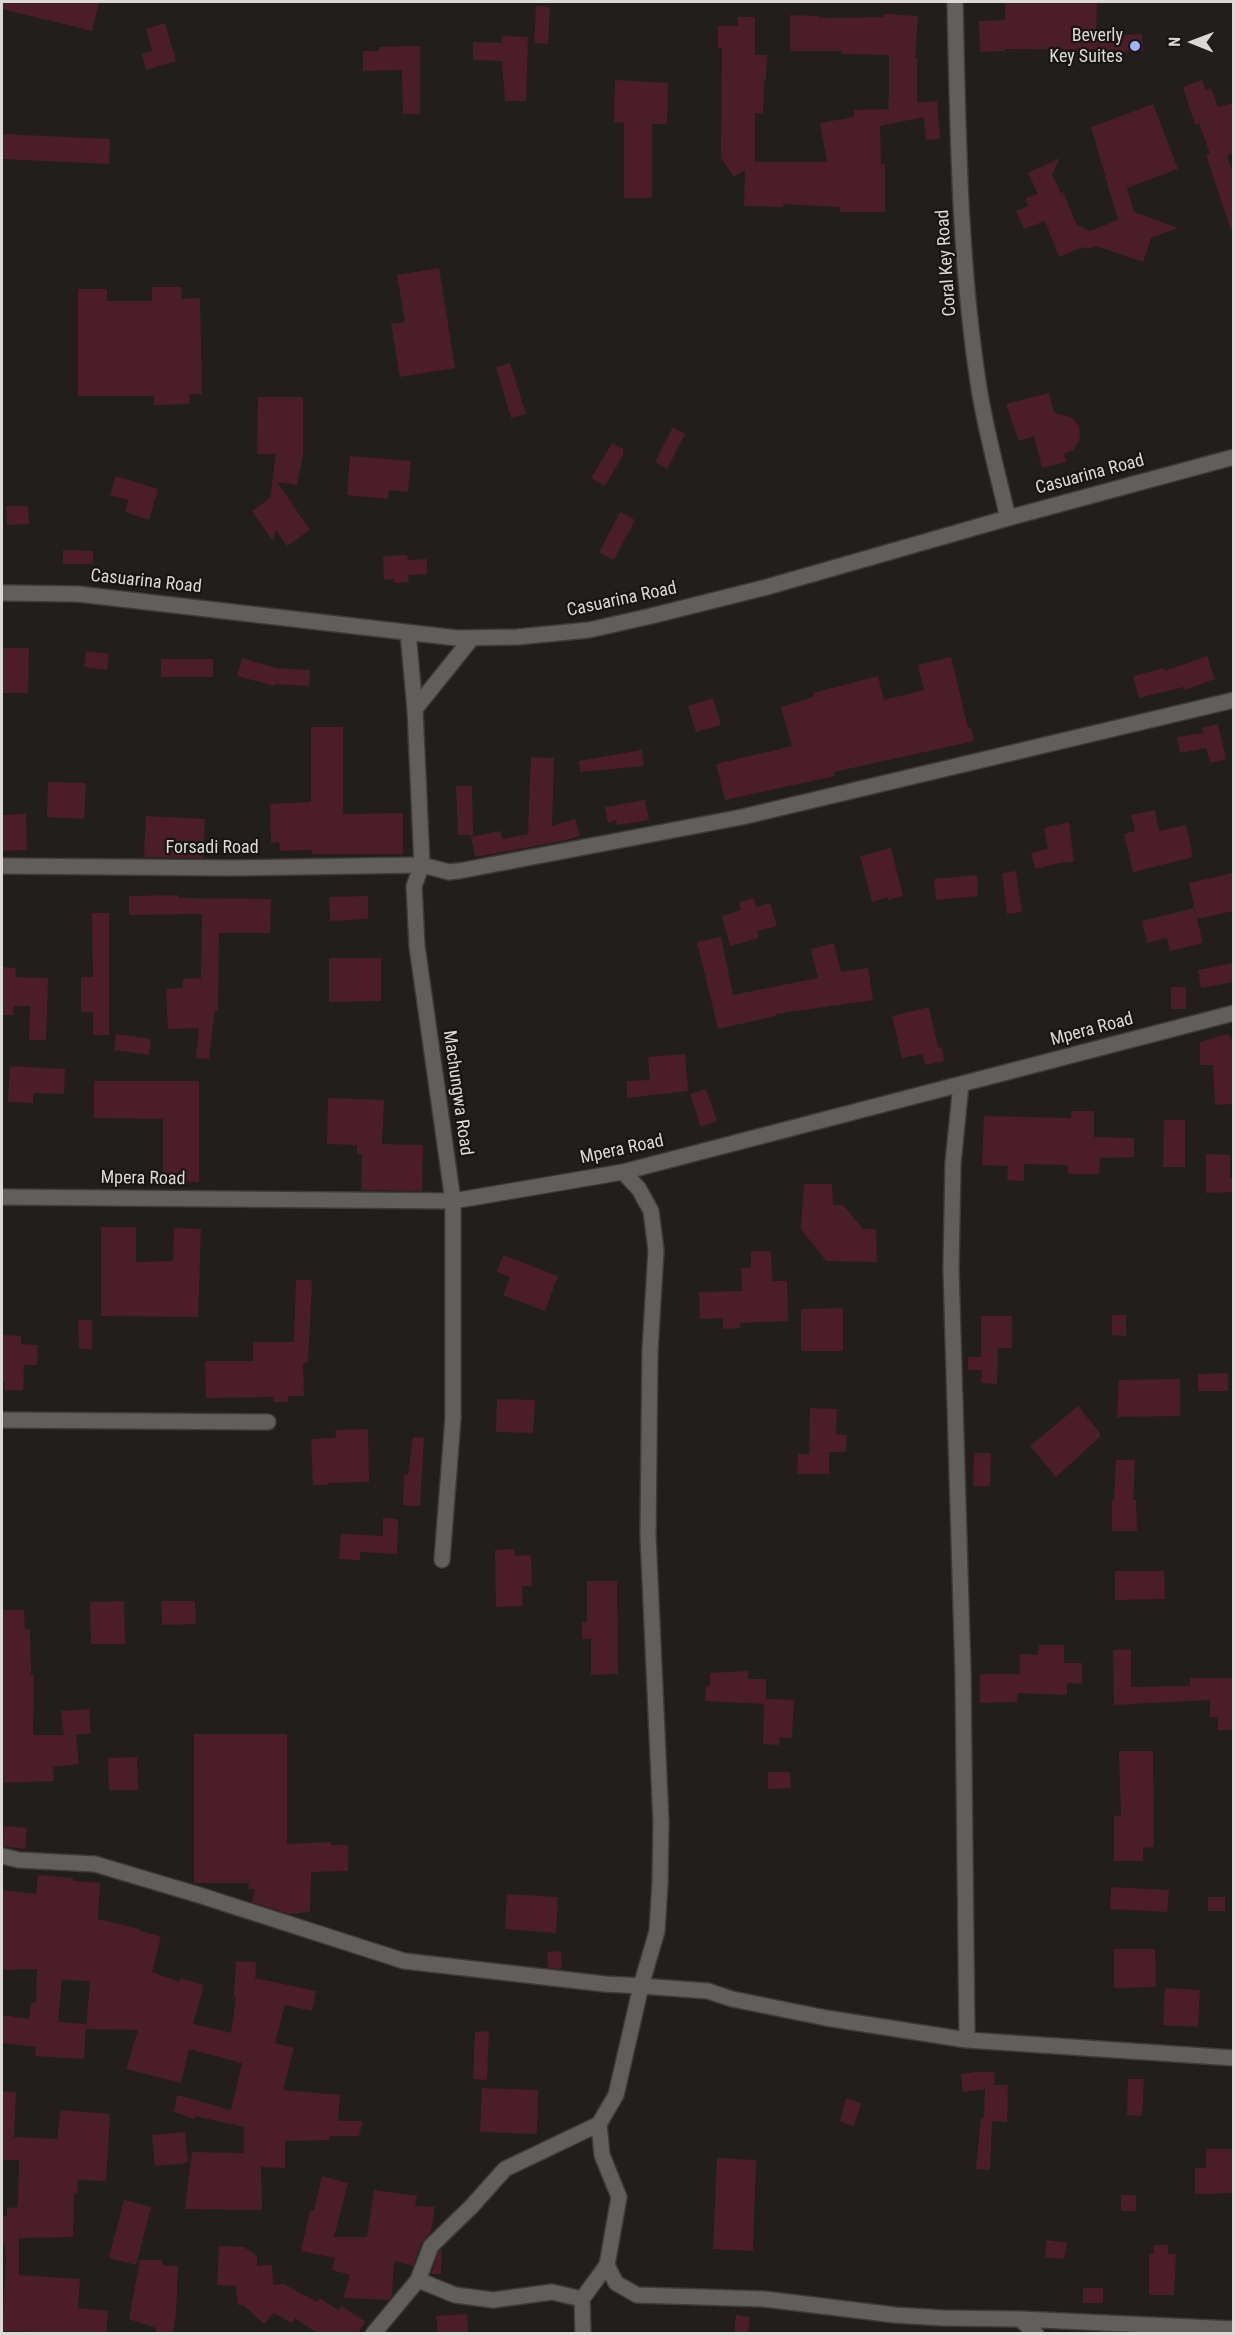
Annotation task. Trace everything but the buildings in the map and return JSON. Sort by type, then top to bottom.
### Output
[{"type":"street","name":"Coral Key Road","points":[[955,2],[959,156],[971,330],[979,390],[1008,518]]},
{"type":"street","name":"Casuarina Road","points":[[2,593],[78,594],[408,633],[472,638],[517,638],[589,630],[767,587],[1233,457]]},
{"type":"street","name":"Machungwa Road","points":[[408,633],[415,708],[422,865],[414,886],[417,946],[453,1202],[453,1418],[442,1560]]},
{"type":"street","points":[[415,708],[472,638]]},
{"type":"street","name":"Forsadi Road","points":[[2,866],[232,868],[422,865],[449,872],[459,871],[742,817],[1233,700]]},
{"type":"street","name":"Mpera Road","points":[[2,1197],[453,1202],[623,1172],[1233,1013]]},
{"type":"street","points":[[961,1084],[953,1163],[951,1269],[963,1685],[967,2040]]},
{"type":"street","points":[[372,2334],[418,2280],[431,2246],[472,2206],[505,2169],[599,2124],[616,2095],[641,1986],[657,1931],[661,1822],[648,1535],[650,1351],[656,1250],[651,1212],[639,1190],[623,1172]]},
{"type":"street","points":[[2,1420],[268,1422]]},
{"type":"street","points":[[2,1856],[20,1860],[95,1864],[199,1894],[404,1961],[605,1984],[708,1991],[732,1999],[826,2018],[967,2040],[1233,2058]]},
{"type":"street","points":[[583,2334],[582,2299],[607,2265],[619,2197],[602,2155],[599,2124]]},
{"type":"street","points":[[607,2265],[616,2283],[637,2295],[765,2299],[895,2315],[943,2318],[1020,2319],[1233,2329]]},
{"type":"street","points":[[418,2280],[455,2295],[493,2300],[552,2292],[582,2299]]},
{"type":"street","points":[[1020,2319],[1036,2334]]},
{"type":"place","name":"Beverly Key Suites","points":[[1135,46]]}]
